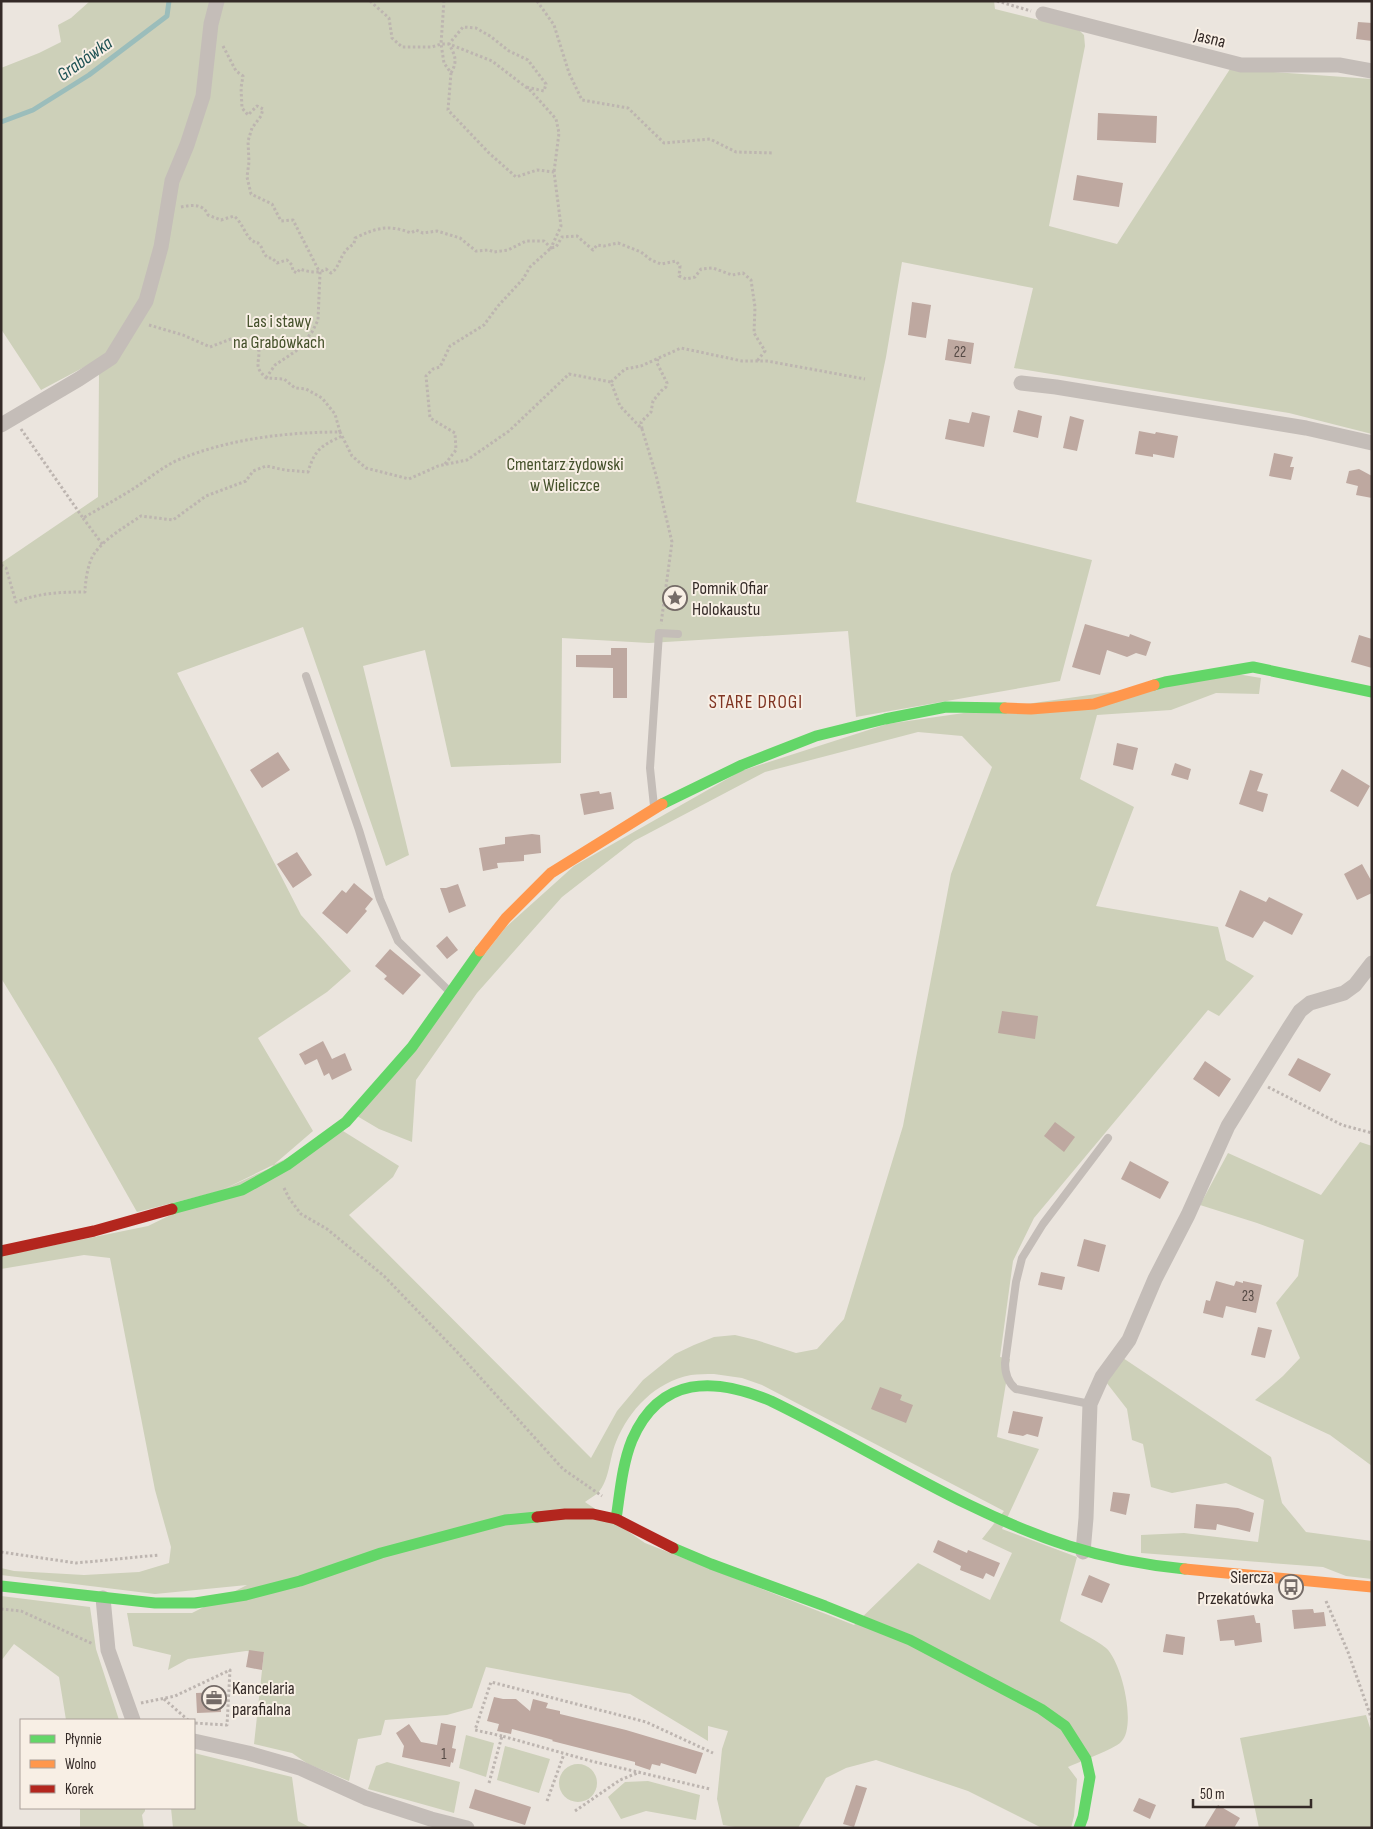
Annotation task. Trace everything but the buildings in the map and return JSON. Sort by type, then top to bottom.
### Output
[{"type":"street","points":[[7,422],[80,379],[111,358],[146,301],[161,247],[172,181],[203,96],[211,24],[217,1]]},
{"type":"street","name":"Jasna","points":[[1043,14],[1240,65],[1339,65],[1372,71]]},
{"type":"street","points":[[1021,383],[1056,387],[1306,428],[1372,443]]},
{"type":"street","points":[[1,1251],[94,1231],[242,1190],[287,1165],[346,1122],[412,1047],[479,952],[506,918],[551,873],[654,808],[742,765],[816,736],[885,719],[946,707],[1031,708],[1094,704],[1165,682],[1253,667],[1372,692]]},
{"type":"street","points":[[1083,1552],[1090,1404],[1102,1377],[1129,1340],[1228,1126],[1300,1011],[1310,1003],[1344,993],[1354,985],[1372,963]]},
{"type":"street","points":[[616,1519],[624,1462],[634,1434],[646,1415],[655,1406],[676,1392],[695,1386],[715,1385],[741,1389],[780,1406],[985,1512],[1083,1552],[1157,1566],[1372,1586]]},
{"type":"street","points":[[1,1586],[155,1603],[195,1603],[246,1595],[300,1582],[381,1553],[504,1520],[565,1514],[593,1514],[616,1519],[657,1541],[711,1564],[910,1640],[1041,1709],[1065,1726],[1086,1759],[1090,1777],[1084,1817],[1079,1828]]},
{"type":"street","points":[[103,1598],[108,1650],[131,1713]]},
{"type":"street","points":[[195,1741],[248,1752],[300,1768],[366,1798],[431,1819],[467,1828]]},
{"type":"lane","points":[[654,808],[650,768],[659,633],[678,634]]},
{"type":"lane","points":[[306,676],[347,792],[380,899],[398,941],[451,992]]},
{"type":"lane","points":[[1090,1404],[1016,1389],[1006,1374],[1005,1362],[1016,1282],[1022,1258],[1043,1224],[1108,1138]]},
{"type":"path","points":[[370,1],[388,18],[392,38],[402,46],[432,47],[449,44],[492,61],[526,87],[556,119],[559,133],[554,172],[561,226],[552,248]]},
{"type":"path","points":[[444,1],[441,44],[444,63],[451,73]]},
{"type":"path","points":[[537,1],[554,25],[569,73],[582,100],[628,108],[664,143],[710,139],[736,152],[774,153]]},
{"type":"path","points":[[998,1],[1043,14]]},
{"type":"path","points":[[211,24],[236,71],[243,76],[241,88],[242,108],[248,114],[257,106],[263,109],[261,116],[252,128],[248,141],[249,162],[246,177],[251,194],[272,204],[281,221],[292,220],[320,273],[318,320],[312,332],[296,351],[275,366],[266,378]]},
{"type":"path","points":[[449,44],[463,26],[476,28],[509,51],[528,60],[546,84],[544,91],[526,87]]},
{"type":"path","points":[[449,44],[456,55],[455,66],[451,73],[448,110],[489,153],[516,177],[537,170],[554,172]]},
{"type":"path","points":[[168,208],[200,206],[213,218],[221,220],[234,216],[240,220],[252,241],[262,247],[263,254],[268,258],[272,258],[277,263],[287,260],[292,265],[293,271],[297,273],[300,269],[320,273],[326,269],[331,273],[335,270],[346,248],[354,244],[355,238],[375,229],[398,227],[412,233],[416,230],[423,232],[437,231],[460,238],[476,251],[489,250],[494,252],[508,250],[526,241],[544,241],[552,248]]},
{"type":"path","points":[[445,464],[456,450],[455,433],[430,418],[426,376],[433,369],[440,367],[450,346],[484,325],[530,267],[552,248],[556,247],[562,237],[577,236],[593,250],[597,245],[604,246],[618,243],[641,252],[651,260],[661,264],[676,261],[680,266],[680,276],[686,279],[695,277],[700,269],[713,268],[732,275],[743,273],[751,280],[755,307],[754,332],[765,351],[757,361]]},
{"type":"path","points":[[134,320],[183,335],[210,347],[231,339],[244,340],[246,344],[256,344],[259,351],[257,364],[259,372],[266,378],[284,379],[295,388],[306,389],[322,398],[335,414],[340,432],[352,456],[366,468],[409,479],[438,466],[467,460],[509,431],[569,374],[611,382]]},
{"type":"path","points":[[611,382],[625,369],[641,366],[681,348],[742,361],[767,361],[866,379]]},
{"type":"path","points":[[658,358],[657,363],[667,383],[666,388],[661,390],[653,400],[651,412],[641,422],[672,542],[659,633]]},
{"type":"path","points":[[611,382],[620,406],[642,429]]},
{"type":"path","points":[[7,422],[103,545]]},
{"type":"path","points":[[83,518],[176,461],[227,443],[318,432],[340,432]]},
{"type":"path","points":[[1,565],[6,568],[16,602],[32,596],[57,592],[85,592],[85,583],[93,554],[116,533],[141,516],[174,520],[206,496],[246,482],[253,472],[266,466],[308,472],[313,455],[326,443],[342,436]]},
{"type":"path","points":[[1257,1080],[1286,1098],[1342,1125],[1372,1132]]},
{"type":"path","points":[[276,1172],[289,1198],[301,1214],[327,1229],[384,1276],[459,1354],[563,1469],[592,1490],[618,1505]]},
{"type":"path","points":[[1,1552],[76,1563],[159,1554]]},
{"type":"path","points":[[1324,1581],[1326,1600],[1348,1652],[1372,1720]]},
{"type":"path","points":[[1,1609],[20,1611],[108,1650]]},
{"type":"path","points":[[131,1713],[164,1698],[175,1696],[230,1670],[226,1724],[195,1723]]},
{"type":"path","points":[[710,1789],[564,1754],[475,1730],[491,1682],[646,1722],[713,1753]]},
{"type":"path","points":[[164,1698],[187,1719]]},
{"type":"path","points":[[489,1783],[502,1736]]},
{"type":"path","points":[[547,1801],[564,1754]]},
{"type":"path","points":[[575,1811],[620,1780],[640,1772]]},
{"type":"green space","points":[[90,1],[994,1],[995,9],[1079,30],[1084,35],[1085,46],[1049,226],[1117,244],[1230,69],[1372,79],[1372,434],[1289,413],[1014,368],[1033,288],[902,262],[886,357],[856,502],[1092,560],[1060,681],[856,717],[848,631],[649,643],[562,638],[561,763],[451,767],[425,650],[363,666],[409,855],[386,866],[303,627],[177,673],[301,915],[351,971],[327,992],[258,1038],[313,1131],[270,1168],[220,1191],[137,1212],[55,1067],[1,978],[1,563],[98,497],[99,374],[90,364],[41,390],[1,329],[1,68],[61,42],[58,25],[71,18]]},
{"type":"green space","points":[[1237,674],[1261,678],[1259,694],[1216,693],[1171,710],[1097,715],[1080,779],[1134,807],[1096,906],[1218,927],[1226,960],[1254,976],[1219,1016],[1208,1010],[1034,1218],[1013,1261],[1000,1357],[1010,1359],[997,1437],[1039,1449],[1002,1529],[1077,1557],[1060,1621],[1106,1648],[1112,1655],[1122,1680],[1128,1709],[1126,1734],[1121,1742],[1104,1752],[1068,1767],[1077,1779],[1074,1816],[1071,1828],[1042,1828],[968,1791],[876,1760],[846,1768],[826,1778],[798,1828],[741,1828],[723,1825],[717,1799],[722,1749],[728,1731],[708,1726],[708,1741],[630,1694],[486,1667],[472,1708],[447,1715],[385,1720],[381,1735],[358,1739],[349,1781],[308,1764],[292,1753],[254,1744],[264,1652],[246,1651],[188,1659],[168,1670],[171,1655],[133,1646],[127,1613],[192,1613],[247,1585],[155,1594],[1,1575],[1,1568],[14,1571],[84,1575],[139,1572],[169,1563],[171,1547],[155,1490],[110,1258],[84,1255],[1,1269],[1,1256],[148,1226],[343,1131],[399,1166],[393,1177],[349,1215],[591,1458],[617,1411],[643,1380],[675,1354],[714,1337],[735,1335],[796,1353],[817,1349],[844,1319],[903,1126],[951,874],[992,767],[962,736],[918,732],[765,772],[634,841],[562,897],[477,993],[416,1080],[412,1142],[379,1129],[357,1116],[506,927],[574,866],[741,771],[887,724]],"holes":[[[714,1374],[742,1378],[762,1385],[1004,1511],[982,1539],[1012,1553],[990,1600],[918,1563],[854,1625],[645,1543],[585,1502],[598,1493],[605,1482],[621,1430],[636,1409],[655,1391],[666,1384],[691,1375]]]},
{"type":"green space","points":[[1360,1142],[1372,1146],[1372,1466],[1330,1435],[1255,1400],[1283,1376],[1300,1358],[1276,1303],[1298,1276],[1304,1240],[1200,1205],[1228,1153],[1321,1195]]},
{"type":"green space","points":[[1123,1358],[1271,1457],[1282,1503],[1306,1532],[1372,1541],[1372,1579],[1346,1576],[1323,1567],[1141,1553],[1141,1535],[1184,1533],[1258,1542],[1264,1500],[1226,1483],[1172,1493],[1151,1487],[1143,1444],[1132,1440],[1127,1409],[1106,1382]]},
{"type":"green space","points":[[1,1596],[90,1607],[96,1649],[119,1719],[66,1719],[59,1677],[14,1644],[1,1661]]},
{"type":"green space","points":[[1366,1715],[1372,1734],[1372,1828],[1259,1828],[1240,1738]]},
{"type":"green space","points":[[466,1735],[494,1743],[486,1777],[459,1768]]},
{"type":"green space","points":[[505,1746],[550,1759],[539,1793],[497,1780]]},
{"type":"green space","points":[[195,1753],[292,1777],[298,1821],[311,1828],[173,1828],[171,1809],[195,1809]]},
{"type":"green space","points":[[387,1762],[460,1782],[454,1813],[368,1789],[376,1766]]},
{"type":"green space","points":[[578,1764],[591,1770],[597,1783],[591,1796],[578,1802],[565,1796],[559,1783],[565,1770]]},
{"type":"green space","points":[[648,1781],[700,1795],[696,1820],[646,1811],[621,1819],[608,1797],[625,1782]]},
{"type":"green space","points":[[80,1809],[145,1809],[142,1815],[144,1828],[80,1828]]},
{"type":"waterway","name":"Grabówka","points":[[1,122],[33,110],[89,75],[167,16],[169,1]]},
{"type":"traffic: fast","points":[[1154,685],[1253,667],[1372,692]]},
{"type":"traffic: fast","points":[[662,804],[742,765],[816,736],[885,719],[946,707],[1005,708]]},
{"type":"traffic: fast","points":[[172,1209],[242,1190],[287,1165],[346,1122],[412,1047],[480,951]]},
{"type":"traffic: fast","points":[[616,1519],[626,1459],[632,1440],[644,1419],[658,1403],[674,1393],[691,1387],[710,1386],[730,1388],[771,1401],[955,1498],[1030,1532],[1098,1554],[1141,1563],[1185,1569]]},
{"type":"traffic: fast","points":[[1,1586],[155,1603],[195,1603],[246,1595],[300,1581],[381,1553],[505,1520],[537,1517]]},
{"type":"traffic: fast","points":[[673,1548],[910,1640],[1041,1709],[1065,1726],[1086,1759],[1090,1777],[1083,1817],[1079,1828]]},
{"type":"traffic: slow","points":[[1005,708],[1031,709],[1094,704],[1154,685]]},
{"type":"traffic: slow","points":[[480,951],[506,918],[551,873],[662,804]]},
{"type":"traffic: slow","points":[[1185,1569],[1372,1587]]},
{"type":"traffic: jam","points":[[1,1251],[94,1231],[172,1209]]},
{"type":"traffic: jam","points":[[537,1517],[593,1514],[616,1519],[673,1548]]},
{"type":"place","name":"Pomnik Ofiar Holokaustu","points":[[675,598]]},
{"type":"place","name":"Siercza Przekatówka","points":[[1291,1587]]},
{"type":"place","name":"Kancelaria parafialna","points":[[214,1698]]},
{"type":"district","name":"STARE DROGI","points":[[756,701]]},
{"type":"park label","name":"Las i stawy na Grabówkach","points":[[279,331]]},
{"type":"park label","name":"Cmentarz żydowski w Wieliczce","points":[[565,474]]}]
